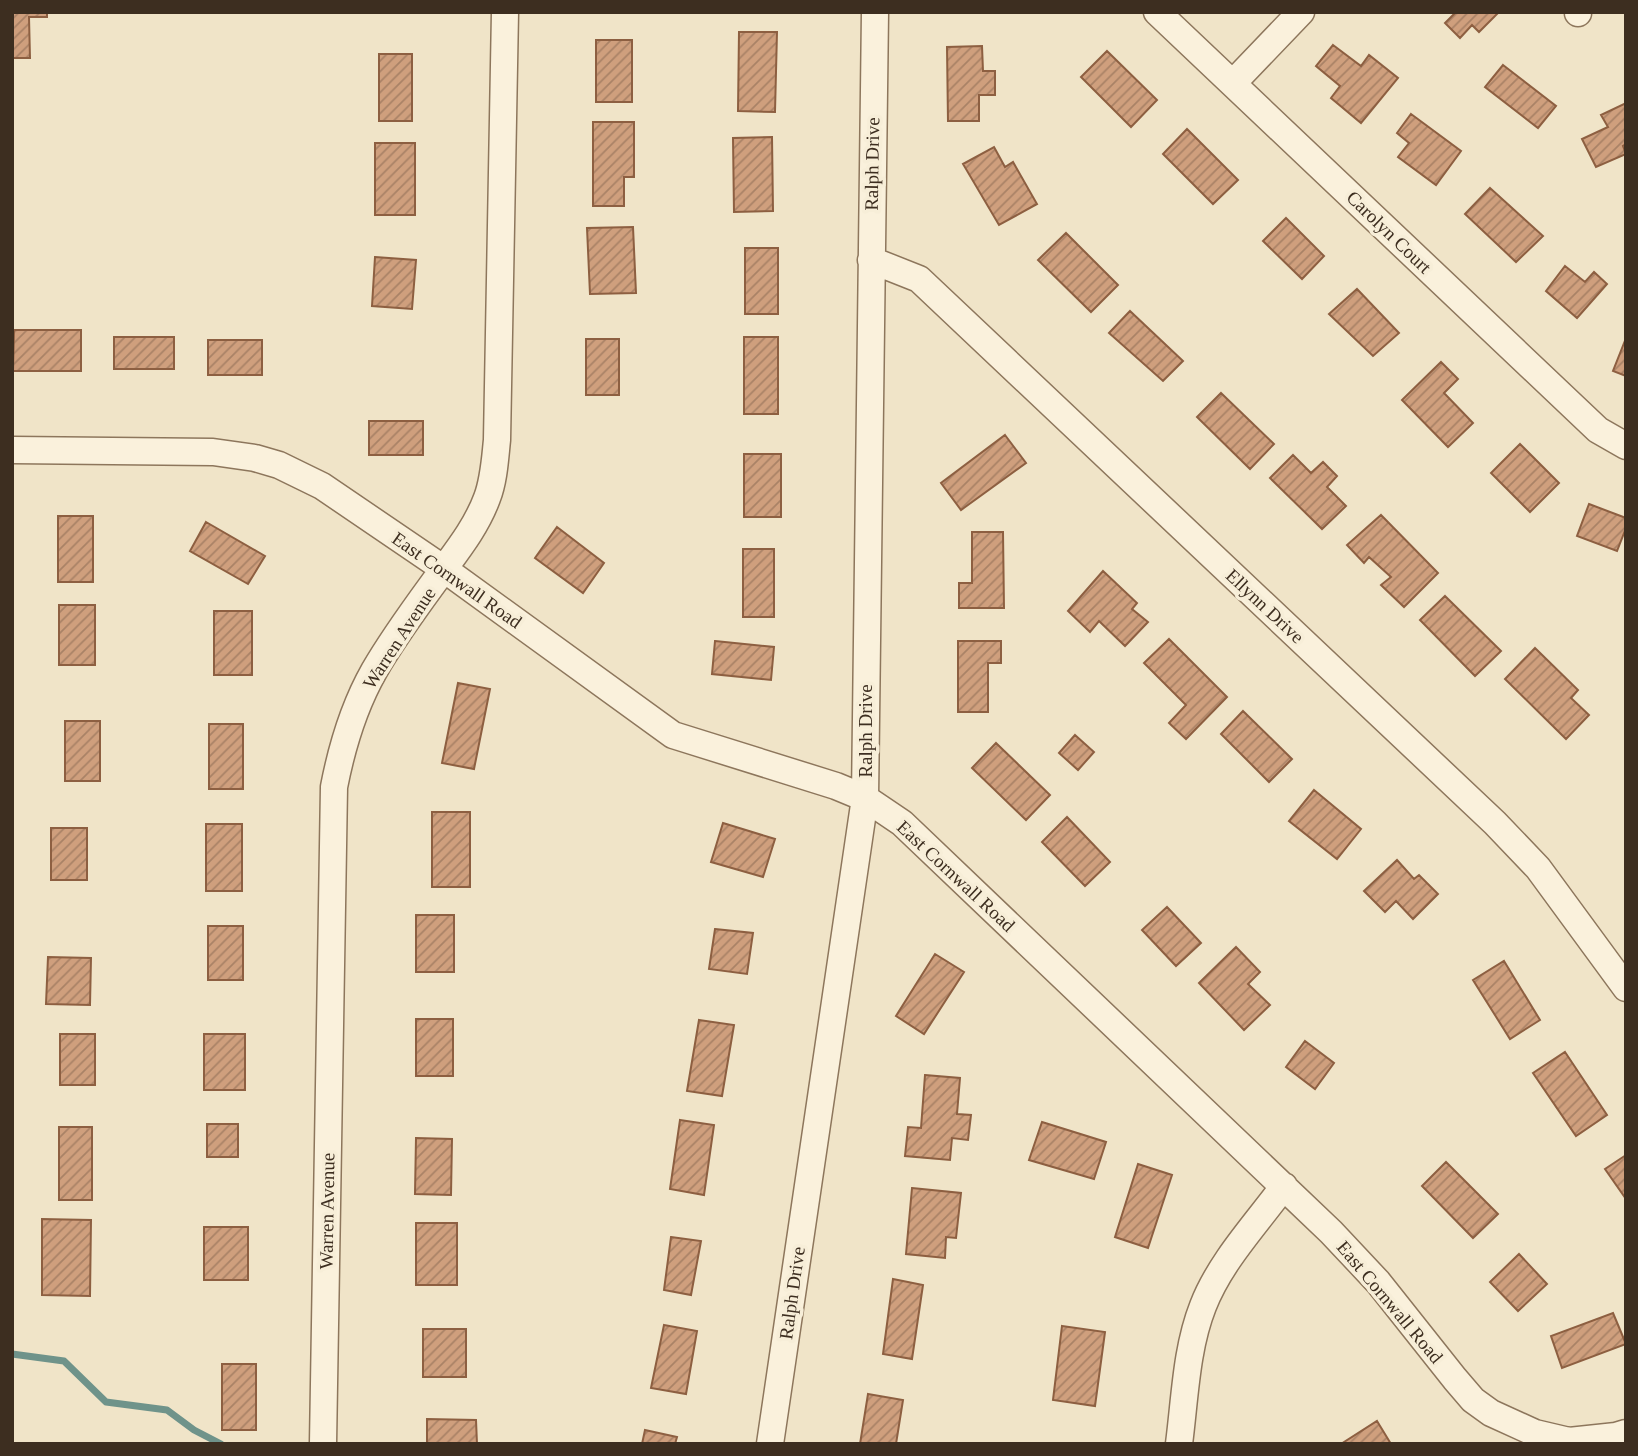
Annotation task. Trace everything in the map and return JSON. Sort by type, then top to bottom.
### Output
[{"type":"street","name":"Warren Avenue","points":[[323,1444],[334,786],[341,750],[362,694],[385,654],[460,549],[484,505],[494,474],[505,12]]},
{"type":"street","name":"Ralph Drive","points":[[770,1444],[864,798],[875,12]]},
{"type":"street","name":"Carolyn Court","points":[[1157,12],[1598,430],[1626,446]]},
{"type":"street","points":[[1234,83],[1301,12]]},
{"type":"street","name":"Ellynn Drive","points":[[871,260],[919,279],[1494,823],[1546,877],[1626,988]]},
{"type":"street","name":"East Cornwall Road","points":[[12,450],[213,452],[255,458],[279,465],[322,485],[444,569],[673,735],[836,786],[864,798],[902,823],[1284,1186],[1378,1282],[1473,1400],[1513,1425],[1569,1442],[1626,1433]]},
{"type":"street","points":[[1179,1444],[1194,1331],[1203,1304],[1220,1270],[1284,1186]]},
{"type":"building","points":[[12,12],[47,12],[47,17],[29,17],[30,58],[12,58]]},
{"type":"building","points":[[1456,12],[1499,12],[1479,32],[1472,25],[1460,38],[1445,23]]},
{"type":"building","points":[[739,32],[777,32],[775,112],[738,111]]},
{"type":"building","points":[[596,40],[632,40],[632,102],[596,102]]},
{"type":"building","points":[[1333,45],[1361,66],[1369,55],[1398,78],[1361,123],[1331,98],[1340,86],[1316,66]]},
{"type":"building","points":[[982,46],[983,71],[995,71],[995,95],[979,95],[979,121],[948,121],[947,47]]},
{"type":"building","points":[[1107,51],[1157,100],[1131,127],[1081,77]]},
{"type":"building","points":[[379,54],[412,54],[412,121],[379,121]]},
{"type":"building","points":[[1503,65],[1556,106],[1538,128],[1485,87]]},
{"type":"building","points":[[1626,103],[1626,144],[1623,146],[1626,154],[1596,167],[1582,139],[1608,127],[1601,115]]},
{"type":"building","points":[[1411,114],[1461,151],[1436,185],[1398,157],[1409,143],[1397,133]]},
{"type":"building","points":[[593,122],[634,122],[634,177],[624,177],[624,206],[593,206]]},
{"type":"building","points":[[1187,129],[1238,180],[1213,204],[1163,154]]},
{"type":"building","points":[[772,137],[773,211],[734,212],[733,138]]},
{"type":"building","points":[[375,143],[415,143],[415,215],[375,215]]},
{"type":"building","points":[[994,147],[1005,167],[1013,162],[1037,204],[999,225],[963,164]]},
{"type":"building","points":[[1490,188],[1543,236],[1516,262],[1465,214]]},
{"type":"building","points":[[1286,218],[1324,256],[1302,279],[1263,241]]},
{"type":"building","points":[[633,227],[636,293],[590,294],[587,228]]},
{"type":"building","points":[[1066,233],[1118,285],[1091,312],[1038,260]]},
{"type":"building","points":[[745,248],[778,248],[778,314],[745,314]]},
{"type":"building","points":[[375,257],[416,260],[412,309],[372,306]]},
{"type":"building","points":[[1565,266],[1585,282],[1594,272],[1607,284],[1577,318],[1546,291]]},
{"type":"building","points":[[1357,289],[1399,333],[1373,356],[1329,314]]},
{"type":"building","points":[[1130,311],[1183,361],[1163,381],[1109,333]]},
{"type":"building","points":[[14,330],[81,330],[81,371],[13,371]]},
{"type":"building","points":[[114,337],[174,337],[174,369],[114,369]]},
{"type":"building","points":[[744,337],[778,337],[778,414],[744,414]]},
{"type":"building","points":[[1626,338],[1626,376],[1613,371]]},
{"type":"building","points":[[586,339],[619,339],[619,395],[586,395]]},
{"type":"building","points":[[208,340],[262,340],[262,375],[208,375]]},
{"type":"building","points":[[1441,362],[1458,379],[1444,393],[1473,423],[1448,447],[1402,400]]},
{"type":"building","points":[[1221,393],[1274,444],[1250,469],[1197,417]]},
{"type":"building","points":[[369,421],[423,421],[423,455],[369,455]]},
{"type":"building","points":[[1005,435],[1026,463],[961,510],[941,483]]},
{"type":"building","points":[[1520,444],[1559,483],[1530,512],[1491,473]]},
{"type":"building","points":[[744,454],[781,454],[781,517],[744,517]]},
{"type":"building","points":[[1293,455],[1311,473],[1323,462],[1337,476],[1327,487],[1346,506],[1322,529],[1270,478]]},
{"type":"building","points":[[1589,504],[1626,518],[1626,528],[1617,551],[1577,536]]},
{"type":"building","points":[[1381,515],[1438,573],[1404,607],[1381,585],[1391,577],[1369,557],[1364,563],[1347,545]]},
{"type":"building","points":[[58,516],[93,516],[93,582],[58,582]]},
{"type":"building","points":[[206,522],[265,556],[248,584],[190,551]]},
{"type":"building","points":[[557,527],[604,563],[583,593],[535,558]]},
{"type":"building","points":[[972,532],[1003,532],[1004,608],[959,608],[959,583],[972,583]]},
{"type":"building","points":[[743,549],[774,549],[774,617],[743,617]]},
{"type":"building","points":[[1103,571],[1137,603],[1132,609],[1148,622],[1125,646],[1099,621],[1090,632],[1068,611]]},
{"type":"building","points":[[1445,596],[1501,651],[1475,676],[1420,620]]},
{"type":"building","points":[[59,605],[95,605],[95,665],[59,665]]},
{"type":"building","points":[[214,611],[252,611],[252,675],[214,675]]},
{"type":"building","points":[[1169,639],[1227,697],[1186,739],[1169,723],[1186,705],[1144,663]]},
{"type":"building","points":[[715,641],[774,647],[771,680],[712,674]]},
{"type":"building","points":[[958,641],[1001,641],[1001,663],[988,663],[988,712],[958,712]]},
{"type":"building","points":[[1535,648],[1578,690],[1571,698],[1589,715],[1566,739],[1505,679]]},
{"type":"building","points":[[458,683],[490,689],[474,769],[442,763]]},
{"type":"building","points":[[1243,711],[1292,759],[1269,782],[1221,734]]},
{"type":"building","points":[[65,721],[100,721],[100,781],[65,781]]},
{"type":"building","points":[[209,724],[243,724],[243,789],[209,789]]},
{"type":"building","points":[[1075,735],[1094,752],[1078,770],[1059,753]]},
{"type":"building","points":[[996,743],[1050,795],[1026,820],[972,768]]},
{"type":"building","points":[[1314,790],[1361,829],[1337,859],[1289,821]]},
{"type":"building","points":[[432,812],[470,812],[470,887],[432,887]]},
{"type":"building","points":[[1067,817],[1110,862],[1085,886],[1042,842]]},
{"type":"building","points":[[723,823],[775,839],[763,877],[711,862]]},
{"type":"building","points":[[206,824],[242,824],[242,891],[206,891]]},
{"type":"building","points":[[51,828],[87,828],[87,880],[51,880]]},
{"type":"building","points":[[1397,860],[1414,879],[1419,875],[1438,894],[1413,919],[1396,901],[1385,912],[1364,891]]},
{"type":"building","points":[[1167,907],[1201,943],[1176,966],[1142,930]]},
{"type":"building","points":[[416,915],[454,915],[454,972],[416,972]]},
{"type":"building","points":[[208,926],[243,926],[243,980],[208,980]]},
{"type":"building","points":[[715,929],[753,933],[747,974],[709,969]]},
{"type":"building","points":[[1236,947],[1260,972],[1248,984],[1270,1005],[1244,1030],[1199,983]]},
{"type":"building","points":[[935,954],[964,972],[924,1034],[896,1016]]},
{"type":"building","points":[[48,957],[91,958],[90,1005],[46,1004]]},
{"type":"building","points":[[1504,961],[1540,1020],[1510,1039],[1473,980]]},
{"type":"building","points":[[416,1019],[453,1019],[453,1076],[416,1076]]},
{"type":"building","points":[[699,1020],[734,1025],[722,1096],[687,1091]]},
{"type":"building","points":[[60,1034],[95,1034],[95,1085],[60,1085]]},
{"type":"building","points":[[204,1034],[245,1034],[245,1090],[204,1090]]},
{"type":"building","points":[[1305,1041],[1334,1063],[1315,1089],[1286,1067]]},
{"type":"building","points":[[1565,1052],[1607,1115],[1576,1136],[1533,1073]]},
{"type":"building","points":[[925,1075],[960,1078],[957,1114],[971,1115],[968,1140],[952,1138],[950,1160],[905,1156],[908,1127],[921,1128]]},
{"type":"building","points":[[680,1120],[714,1125],[704,1195],[670,1189]]},
{"type":"building","points":[[1042,1122],[1106,1142],[1094,1179],[1029,1160]]},
{"type":"building","points":[[207,1124],[238,1124],[238,1157],[207,1157]]},
{"type":"building","points":[[59,1127],[92,1127],[92,1200],[59,1200]]},
{"type":"building","points":[[416,1138],[452,1139],[451,1195],[415,1194]]},
{"type":"building","points":[[1626,1155],[1626,1199],[1605,1169]]},
{"type":"building","points":[[1446,1162],[1498,1214],[1473,1238],[1422,1186]]},
{"type":"building","points":[[1138,1164],[1172,1175],[1148,1248],[1115,1237]]},
{"type":"building","points":[[912,1188],[961,1193],[956,1238],[946,1237],[945,1258],[906,1254]]},
{"type":"building","points":[[42,1219],[91,1220],[90,1296],[42,1295]]},
{"type":"building","points":[[416,1223],[457,1223],[457,1285],[416,1285]]},
{"type":"building","points":[[204,1227],[248,1227],[248,1280],[204,1280]]},
{"type":"building","points":[[671,1237],[701,1241],[691,1295],[664,1290]]},
{"type":"building","points":[[1519,1254],[1547,1284],[1518,1311],[1490,1282]]},
{"type":"building","points":[[893,1279],[923,1285],[912,1359],[883,1354]]},
{"type":"building","points":[[1613,1313],[1626,1344],[1562,1368],[1551,1336]]},
{"type":"building","points":[[664,1325],[697,1331],[686,1394],[651,1388]]},
{"type":"building","points":[[1062,1326],[1105,1332],[1095,1406],[1053,1400]]},
{"type":"building","points":[[423,1329],[466,1329],[466,1377],[423,1377]]},
{"type":"building","points":[[222,1364],[256,1364],[256,1430],[222,1430]]},
{"type":"building","points":[[868,1394],[903,1400],[896,1444],[860,1444]]},
{"type":"building","points":[[427,1419],[476,1420],[477,1444],[427,1444]]},
{"type":"building","points":[[1377,1421],[1391,1444],[1341,1444]]},
{"type":"building","points":[[645,1430],[677,1437],[675,1444],[642,1444]]},
{"type":"waterway","points":[[12,1354],[64,1361],[106,1402],[167,1410],[194,1430],[221,1444]]}]
